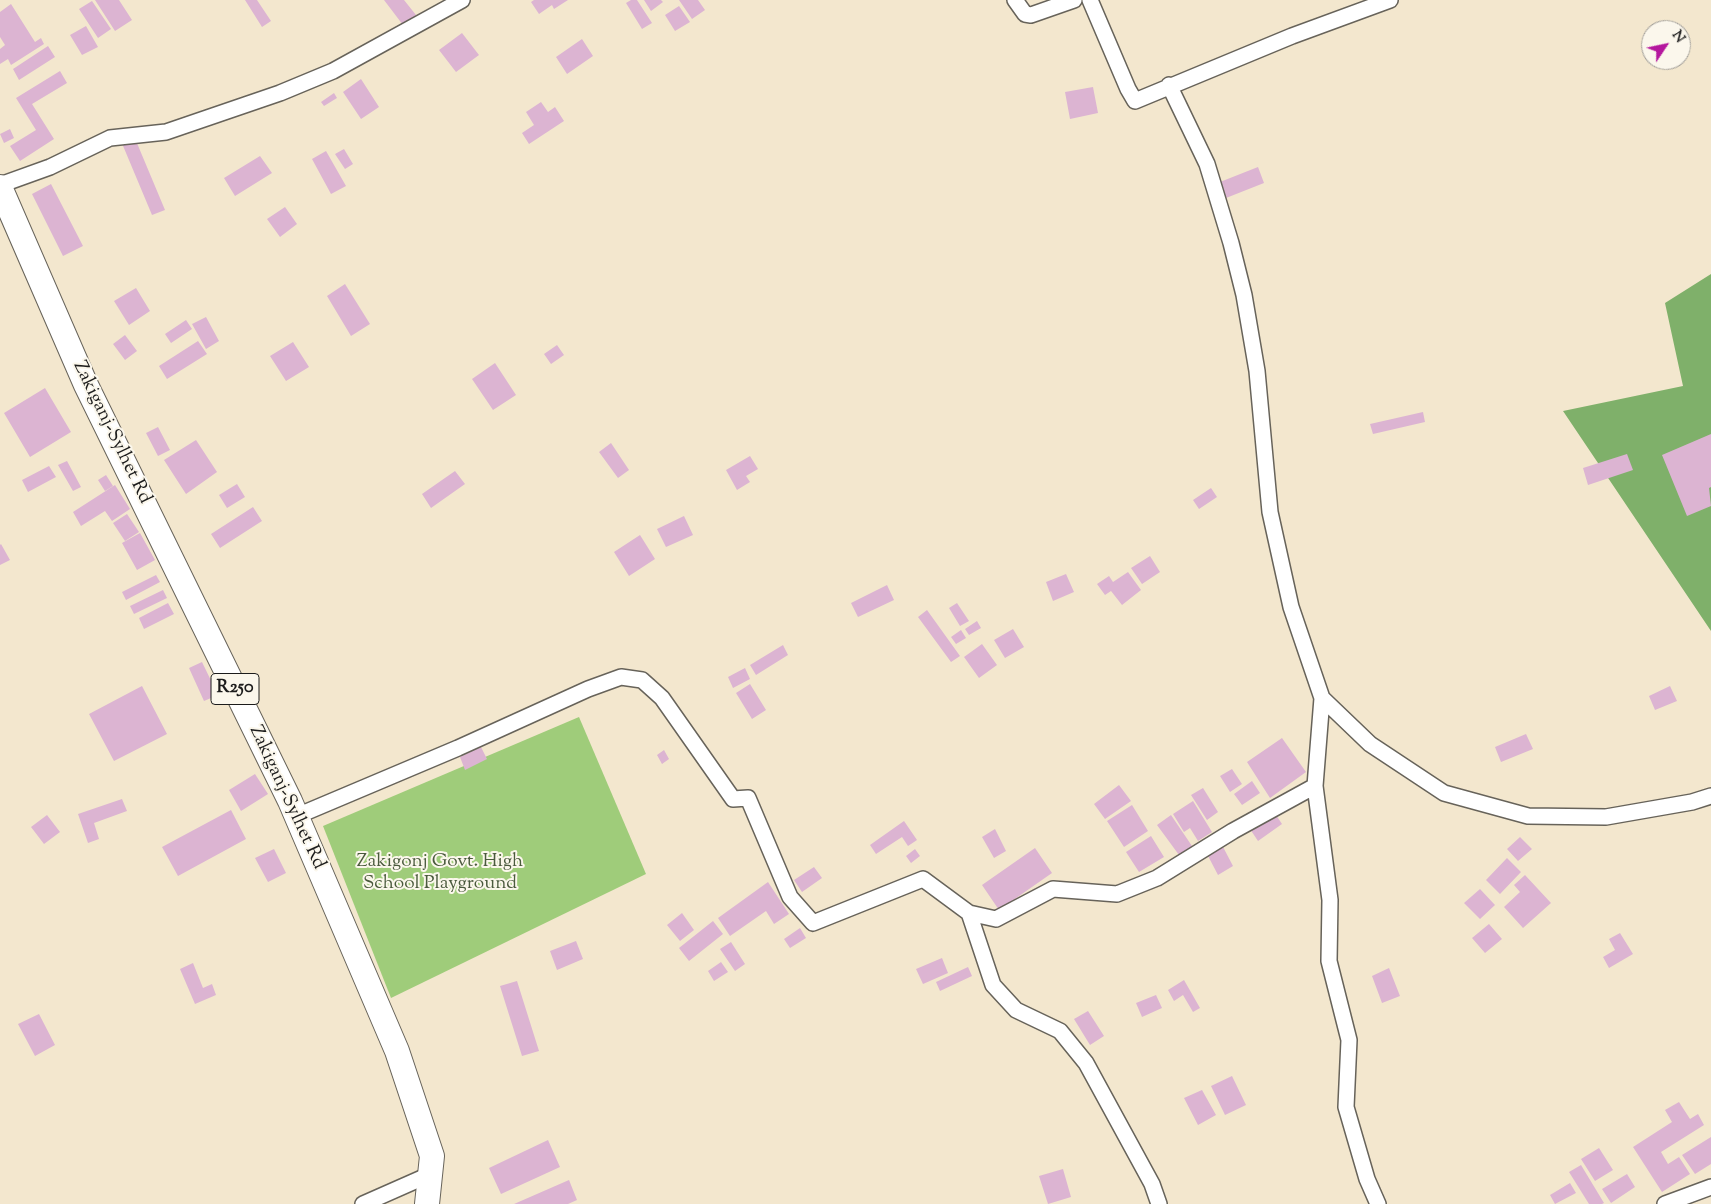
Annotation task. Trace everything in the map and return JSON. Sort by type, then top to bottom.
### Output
[{"type":"main road","name":"Zakiganj-Sylhet Rd","points":[[0,186],[86,385],[297,816],[397,1051],[432,1156],[428,1204]]},
{"type":"street","points":[[0,186],[50,167],[110,138],[166,132],[280,93],[333,71],[462,0]]},
{"type":"street","points":[[1016,0],[1024,14],[1030,14],[1074,0]]},
{"type":"street","points":[[1090,0],[1128,89],[1135,101],[1390,0]]},
{"type":"street","points":[[1169,86],[1207,164],[1231,243],[1244,295],[1257,371],[1270,512],[1291,608],[1322,698],[1315,786],[1330,900],[1329,961],[1348,1040],[1346,1107],[1367,1179],[1378,1204]]},
{"type":"street","points":[[297,816],[458,748],[588,689],[621,678],[642,680],[662,698],[733,799],[748,798],[790,897],[813,923],[923,879],[969,913],[996,919],[1054,889],[1117,894],[1157,878],[1233,831],[1315,786]]},
{"type":"street","points":[[1322,698],[1370,744],[1444,793],[1528,816],[1606,817],[1692,802],[1711,796]]},
{"type":"street","points":[[969,913],[993,985],[1016,1010],[1060,1031],[1086,1063],[1152,1184],[1159,1204]]},
{"type":"street","points":[[363,1204],[431,1174]]},
{"type":"street","points":[[1665,1204],[1711,1187]]},
{"type":"green space","points":[[1711,274],[1711,631],[1563,411],[1683,386],[1665,303]]},
{"type":"green space","name":"Zakigonj Govt. High School Playground","points":[[579,717],[646,874],[391,998],[323,826]]},
{"type":"building","points":[[95,0],[119,0],[132,20],[115,31]]},
{"type":"building","points":[[245,0],[257,0],[271,21],[262,27]]},
{"type":"building","points":[[384,0],[404,0],[416,15],[403,25]]},
{"type":"building","points":[[534,0],[568,0],[554,9],[552,5],[539,14],[531,2]]},
{"type":"building","points":[[631,0],[637,0],[652,23],[642,29],[626,3]]},
{"type":"building","points":[[644,0],[661,0],[663,2],[651,11]]},
{"type":"building","points":[[679,0],[698,0],[705,10],[692,19]]},
{"type":"building","points":[[92,1],[111,29],[98,38],[79,9]]},
{"type":"building","points":[[11,4],[35,42],[41,38],[44,44],[11,65],[8,59],[0,64],[0,49],[5,45],[0,37],[0,12]]},
{"type":"building","points":[[679,6],[690,22],[675,31],[665,15]]},
{"type":"building","points":[[86,26],[98,47],[82,55],[70,35]]},
{"type":"building","points":[[462,33],[479,55],[456,72],[439,50]]},
{"type":"building","points":[[582,39],[593,56],[567,74],[556,57]]},
{"type":"building","points":[[48,46],[55,57],[19,80],[13,69]]},
{"type":"building","points":[[60,71],[67,83],[32,104],[54,139],[20,161],[10,146],[36,130],[16,98]]},
{"type":"building","points":[[361,79],[379,107],[361,119],[343,92]]},
{"type":"building","points":[[1093,87],[1098,113],[1070,119],[1065,92]]},
{"type":"building","points":[[334,93],[337,98],[324,106],[321,102]]},
{"type":"building","points":[[541,102],[548,112],[555,107],[564,121],[529,144],[522,133],[534,125],[526,112]]},
{"type":"building","points":[[10,129],[14,138],[4,143],[0,134]]},
{"type":"building","points":[[134,136],[165,210],[152,215],[121,141]]},
{"type":"building","points":[[344,149],[353,164],[345,169],[335,154]]},
{"type":"building","points":[[326,151],[346,186],[331,194],[312,159]]},
{"type":"building","points":[[260,156],[272,173],[235,196],[224,178]]},
{"type":"building","points":[[1258,167],[1264,183],[1226,198],[1220,182]]},
{"type":"building","points":[[51,184],[83,246],[63,256],[32,194]]},
{"type":"building","points":[[285,207],[297,224],[280,237],[267,219]]},
{"type":"building","points":[[345,284],[370,324],[351,336],[327,296]]},
{"type":"building","points":[[136,288],[150,311],[129,325],[114,301]]},
{"type":"building","points":[[206,317],[219,341],[206,349],[192,324]]},
{"type":"building","points":[[186,320],[192,329],[171,343],[165,334]]},
{"type":"building","points":[[125,335],[137,351],[125,360],[113,344]]},
{"type":"building","points":[[198,341],[207,354],[167,379],[159,366]]},
{"type":"building","points":[[293,342],[309,367],[286,381],[270,356]]},
{"type":"building","points":[[557,345],[564,355],[551,364],[544,354]]},
{"type":"building","points":[[495,363],[516,395],[493,410],[472,379]]},
{"type":"building","points":[[45,388],[71,432],[30,457],[4,413]]},
{"type":"building","points":[[1423,412],[1425,422],[1373,434],[1370,424]]},
{"type":"building","points":[[158,427],[170,450],[158,456],[146,433]]},
{"type":"building","points":[[1711,434],[1711,487],[1709,488],[1711,506],[1687,516],[1662,455]]},
{"type":"building","points":[[196,440],[217,472],[186,494],[164,460]]},
{"type":"building","points":[[611,443],[629,470],[618,478],[599,452]]},
{"type":"building","points":[[1627,454],[1633,470],[1588,485],[1583,468]]},
{"type":"building","points":[[750,456],[758,469],[746,476],[750,482],[737,490],[726,470]]},
{"type":"building","points":[[67,461],[81,487],[73,491],[58,465]]},
{"type":"building","points":[[49,466],[56,477],[28,492],[22,480]]},
{"type":"building","points":[[455,471],[465,484],[431,508],[422,494]]},
{"type":"building","points":[[106,475],[113,486],[105,491],[98,480]]},
{"type":"building","points":[[237,484],[245,497],[227,508],[219,495]]},
{"type":"building","points":[[115,485],[130,509],[112,521],[105,511],[81,526],[73,512]]},
{"type":"building","points":[[1211,488],[1217,497],[1199,509],[1193,500]]},
{"type":"building","points":[[253,507],[262,521],[220,548],[211,534]]},
{"type":"building","points":[[127,514],[139,532],[125,541],[113,523]]},
{"type":"building","points":[[684,516],[693,535],[666,547],[657,529]]},
{"type":"building","points":[[140,533],[155,560],[137,570],[122,543]]},
{"type":"building","points":[[640,535],[655,559],[629,576],[614,552]]},
{"type":"building","points":[[0,545],[10,560],[0,565]]},
{"type":"building","points":[[1150,556],[1160,572],[1142,584],[1131,568]]},
{"type":"building","points":[[1128,572],[1141,590],[1122,605],[1111,591],[1105,595],[1097,584],[1109,576],[1113,582]]},
{"type":"building","points":[[1066,574],[1074,592],[1053,601],[1046,582]]},
{"type":"building","points":[[156,575],[160,582],[126,600],[122,592]]},
{"type":"building","points":[[887,585],[894,600],[858,617],[851,603]]},
{"type":"building","points":[[163,590],[167,598],[134,614],[130,606]]},
{"type":"building","points":[[168,603],[174,614],[144,629],[139,618]]},
{"type":"building","points":[[957,603],[969,621],[960,626],[949,608]]},
{"type":"building","points":[[927,610],[960,656],[951,662],[918,617]]},
{"type":"building","points":[[977,621],[981,628],[969,635],[965,629]]},
{"type":"building","points":[[1013,629],[1024,647],[1005,658],[994,640]]},
{"type":"building","points":[[961,630],[966,638],[956,644],[951,637]]},
{"type":"building","points":[[982,644],[997,665],[979,678],[964,657]]},
{"type":"building","points":[[783,645],[788,655],[756,675],[750,665]]},
{"type":"building","points":[[202,662],[218,695],[204,701],[189,668]]},
{"type":"building","points":[[745,668],[750,679],[733,688],[728,677]]},
{"type":"building","points":[[750,684],[766,710],[752,719],[736,693]]},
{"type":"building","points":[[142,686],[167,734],[114,761],[89,714]]},
{"type":"building","points":[[1670,686],[1677,701],[1655,710],[1649,696]]},
{"type":"building","points":[[1526,734],[1533,749],[1501,762],[1495,747]]},
{"type":"building","points":[[1282,738],[1306,772],[1270,798],[1247,762]]},
{"type":"building","points":[[481,747],[487,759],[465,770],[460,757]]},
{"type":"building","points":[[664,750],[669,759],[662,764],[657,755]]},
{"type":"building","points":[[1232,769],[1242,784],[1230,792],[1220,776]]},
{"type":"building","points":[[255,774],[268,794],[241,811],[229,790]]},
{"type":"building","points":[[1252,781],[1260,793],[1242,805],[1234,794]]},
{"type":"building","points":[[1119,785],[1131,801],[1105,819],[1094,804]]},
{"type":"building","points":[[1203,788],[1218,812],[1207,820],[1191,795]]},
{"type":"building","points":[[122,799],[127,811],[94,823],[99,839],[88,843],[78,814]]},
{"type":"building","points":[[1193,801],[1212,832],[1198,841],[1190,828],[1184,832],[1173,814]]},
{"type":"building","points":[[1132,805],[1148,831],[1124,847],[1107,821]]},
{"type":"building","points":[[231,810],[246,839],[178,876],[162,847]]},
{"type":"building","points":[[1274,812],[1282,824],[1258,841],[1250,829]]},
{"type":"building","points":[[47,815],[60,832],[44,844],[31,827]]},
{"type":"building","points":[[1171,815],[1192,846],[1179,855],[1157,825]]},
{"type":"building","points":[[904,821],[917,840],[908,846],[902,837],[876,854],[870,845]]},
{"type":"building","points":[[995,829],[1006,851],[994,858],[982,837]]},
{"type":"building","points":[[1151,836],[1164,857],[1139,872],[1126,852]]},
{"type":"building","points":[[1520,837],[1532,849],[1518,861],[1507,849]]},
{"type":"building","points":[[1222,845],[1233,866],[1218,875],[1207,854]]},
{"type":"building","points":[[1035,848],[1052,873],[999,910],[982,885]]},
{"type":"building","points":[[274,849],[286,873],[268,882],[255,858]]},
{"type":"building","points":[[915,849],[920,856],[911,863],[906,856]]},
{"type":"building","points":[[1507,858],[1521,872],[1500,894],[1486,880]]},
{"type":"building","points":[[814,867],[822,878],[802,892],[794,880]]},
{"type":"building","points":[[1525,875],[1551,903],[1523,928],[1504,907],[1520,892],[1514,885]]},
{"type":"building","points":[[768,882],[789,914],[774,924],[766,911],[730,936],[718,918]]},
{"type":"building","points":[[1480,889],[1495,905],[1480,919],[1464,903]]},
{"type":"building","points":[[682,913],[694,930],[680,941],[667,925]]},
{"type":"building","points":[[713,921],[723,934],[689,961],[679,948]]},
{"type":"building","points":[[1489,924],[1502,939],[1485,953],[1472,938]]},
{"type":"building","points":[[800,928],[806,938],[790,948],[784,939]]},
{"type":"building","points":[[1620,933],[1633,954],[1609,968],[1603,957],[1615,950],[1609,939]]},
{"type":"building","points":[[576,941],[583,959],[557,970],[550,951]]},
{"type":"building","points":[[731,942],[745,964],[735,971],[720,949]]},
{"type":"building","points":[[942,958],[948,973],[923,984],[916,969]]},
{"type":"building","points":[[721,962],[728,972],[714,981],[708,971]]},
{"type":"building","points":[[193,963],[203,988],[212,984],[216,995],[195,1004],[180,969]]},
{"type":"building","points":[[968,967],[972,976],[940,991],[936,982]]},
{"type":"building","points":[[1389,968],[1400,996],[1382,1003],[1372,976]]},
{"type":"building","points":[[1184,980],[1200,1008],[1193,1012],[1183,995],[1174,1001],[1168,990]]},
{"type":"building","points":[[517,981],[539,1051],[522,1056],[500,986]]},
{"type":"building","points":[[1156,995],[1162,1008],[1142,1017],[1136,1003]]},
{"type":"building","points":[[1088,1011],[1104,1036],[1090,1045],[1074,1019]]},
{"type":"building","points":[[39,1014],[55,1045],[35,1056],[18,1024]]},
{"type":"building","points":[[1232,1076],[1246,1105],[1225,1115],[1211,1086]]},
{"type":"building","points":[[1202,1090],[1216,1115],[1198,1125],[1184,1098]]},
{"type":"building","points":[[1679,1102],[1690,1119],[1698,1114],[1704,1125],[1661,1152],[1668,1164],[1679,1157],[1690,1174],[1662,1192],[1633,1147],[1672,1122],[1665,1110]]},
{"type":"building","points":[[1711,1137],[1711,1164],[1695,1174],[1682,1155]]},
{"type":"building","points":[[548,1140],[560,1167],[501,1194],[489,1168]]},
{"type":"building","points":[[1599,1148],[1613,1170],[1595,1181],[1581,1159]]},
{"type":"building","points":[[1581,1165],[1604,1203],[1589,1204],[1569,1172]]},
{"type":"building","points":[[1063,1169],[1071,1197],[1048,1204],[1039,1176]]},
{"type":"building","points":[[1627,1174],[1635,1187],[1611,1203],[1602,1189]]},
{"type":"building","points":[[569,1180],[577,1200],[568,1204],[514,1204]]},
{"type":"building","points":[[1570,1183],[1576,1193],[1555,1204],[1550,1195]]}]
